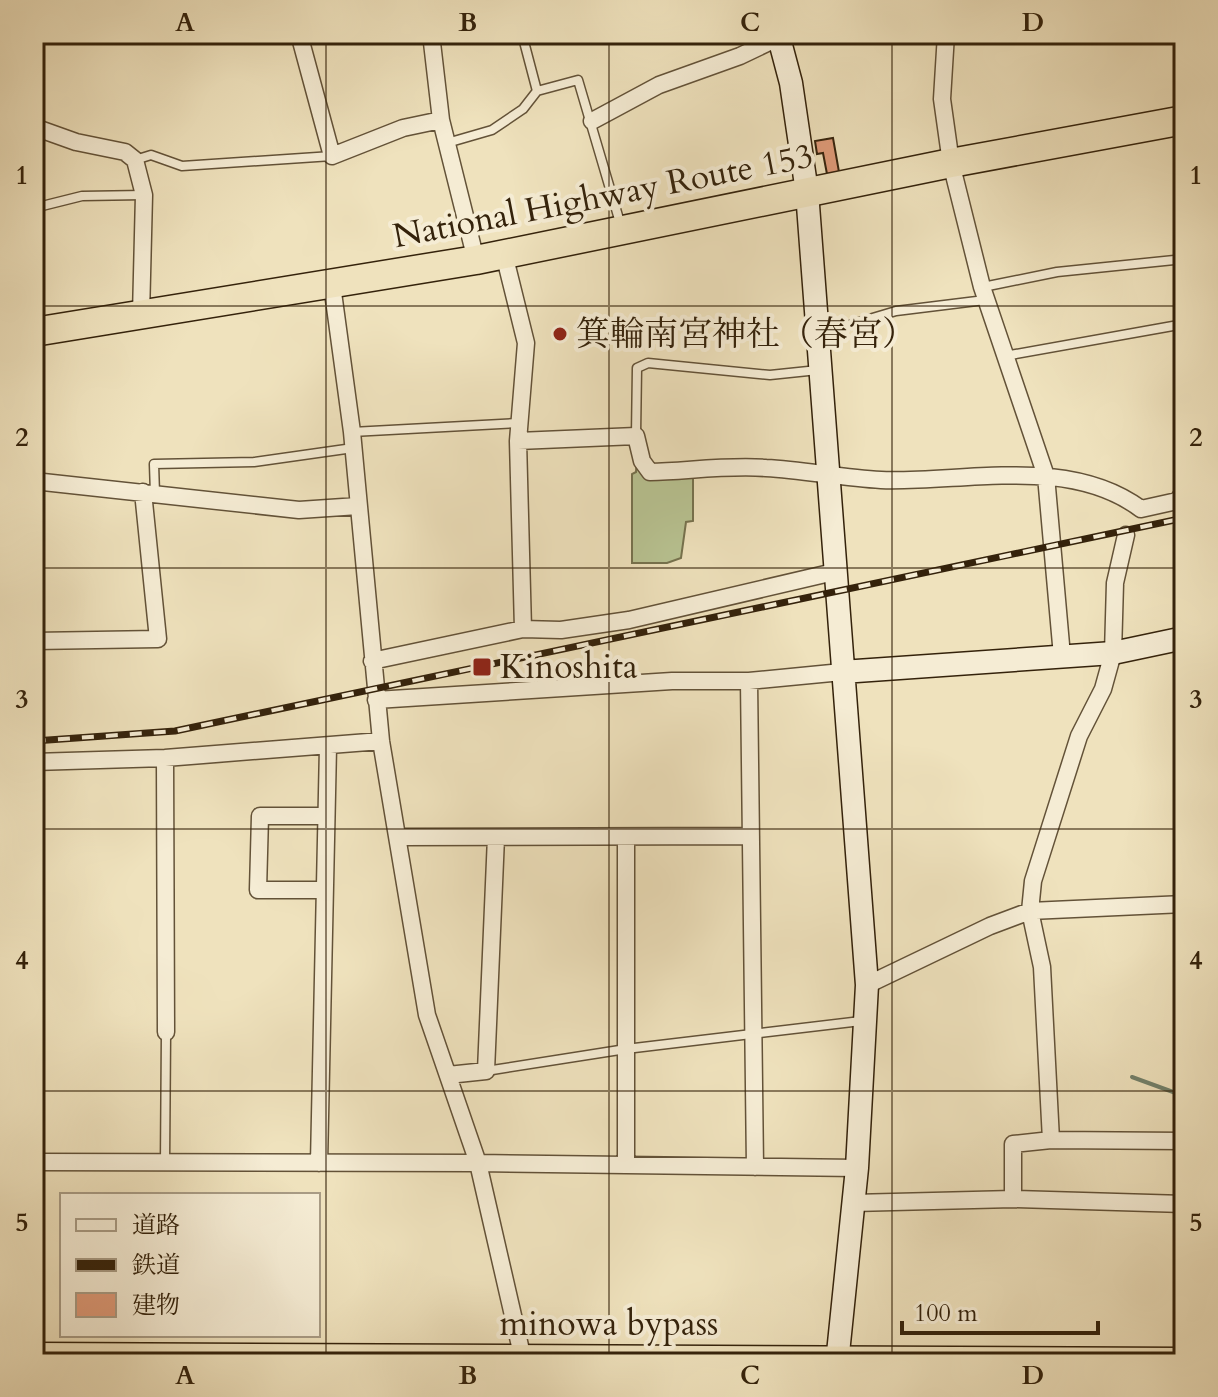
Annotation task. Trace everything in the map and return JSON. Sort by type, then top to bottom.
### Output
[{"type":"highway","name":"National Highway Route 153","points":[[34,332],[476,260],[951,163],[1184,120]]},
{"type":"highway","name":"minowa bypass","points":[[34,1357],[1184,1362]]},
{"type":"street","points":[[299,34],[332,156],[403,128],[441,120]]},
{"type":"street","points":[[431,34],[441,120],[476,260]]},
{"type":"street","points":[[946,34],[942,99],[951,163],[984,293],[1046,476],[1062,656]]},
{"type":"street","points":[[592,121],[659,85],[781,35],[807,192],[867,985],[857,1168],[837,1362]]},
{"type":"street","points":[[34,127],[76,142],[125,152],[135,160],[144,195],[141,315]]},
{"type":"street","points":[[504,254],[526,343],[518,441],[523,629]]},
{"type":"street","points":[[332,285],[352,440],[381,741],[427,1015],[478,1163],[523,1359]]},
{"type":"street","points":[[518,441],[636,436],[642,461],[650,472],[764,468],[882,480],[995,474],[1046,476],[1123,495],[1141,509],[1177,501],[1184,492]]},
{"type":"street","points":[[34,481],[299,510],[358,506]]},
{"type":"street","points":[[34,641],[158,639],[149,493]]},
{"type":"street","points":[[1051,1140],[1042,967],[1030,911],[1033,881],[1079,736],[1103,689],[1113,653],[1115,583],[1126,535]]},
{"type":"street","points":[[372,661],[523,629],[561,630],[629,620],[834,572]]},
{"type":"street","points":[[376,700],[672,681],[749,681],[1113,653],[1184,638]]},
{"type":"street","points":[[749,681],[755,1167]]},
{"type":"street","points":[[34,762],[165,758],[381,741]]},
{"type":"street","points":[[319,1163],[324,816],[328,747]]},
{"type":"street","points":[[165,758],[166,1032]]},
{"type":"street","points":[[323,890],[258,890],[260,816],[324,816]]},
{"type":"street","points":[[397,837],[751,836]]},
{"type":"street","points":[[448,1075],[486,1071],[496,837]]},
{"type":"street","points":[[626,837],[626,1165]]},
{"type":"street","points":[[867,985],[1030,911],[1184,904]]},
{"type":"street","points":[[1013,1199],[1013,1144],[1051,1140],[1184,1141]]},
{"type":"street","points":[[34,1162],[857,1168]]},
{"type":"street","points":[[853,1203],[1013,1199],[1184,1204]]},
{"type":"lane","points":[[522,34],[537,91]]},
{"type":"lane","points":[[1178,34],[1184,120]]},
{"type":"lane","points":[[447,143],[492,130],[523,109],[537,91],[578,80],[622,231]]},
{"type":"lane","points":[[135,160],[151,155],[182,166],[332,156]]},
{"type":"lane","points":[[34,208],[82,196],[144,195]]},
{"type":"lane","points":[[817,334],[896,311],[984,293],[1057,272],[1184,259]]},
{"type":"lane","points":[[1005,356],[1184,324]]},
{"type":"lane","points":[[636,436],[637,368],[648,363],[770,375],[819,370]]},
{"type":"lane","points":[[149,493],[154,464],[254,462],[352,440],[519,423]]},
{"type":"lane","points":[[486,1071],[626,1049],[753,1037],[866,1021]]},
{"type":"lane","points":[[165,1163],[166,1032]]},
{"type":"green space","points":[[637,450],[647,475],[693,478],[693,521],[686,522],[681,558],[667,563],[632,563],[632,474],[636,472]]},
{"type":"building","points":[[833,138],[839,172],[827,174],[823,153],[817,154],[815,141]]},
{"type":"waterway","points":[[1132,1077],[1184,1096]]},
{"type":"railway","points":[[34,741],[175,731],[1184,518]]},
{"type":"place","name":"箕輪南宮神社（春宮）","points":[[560,334]]},
{"type":"place","name":"Kinoshita","points":[[482,667]]}]
